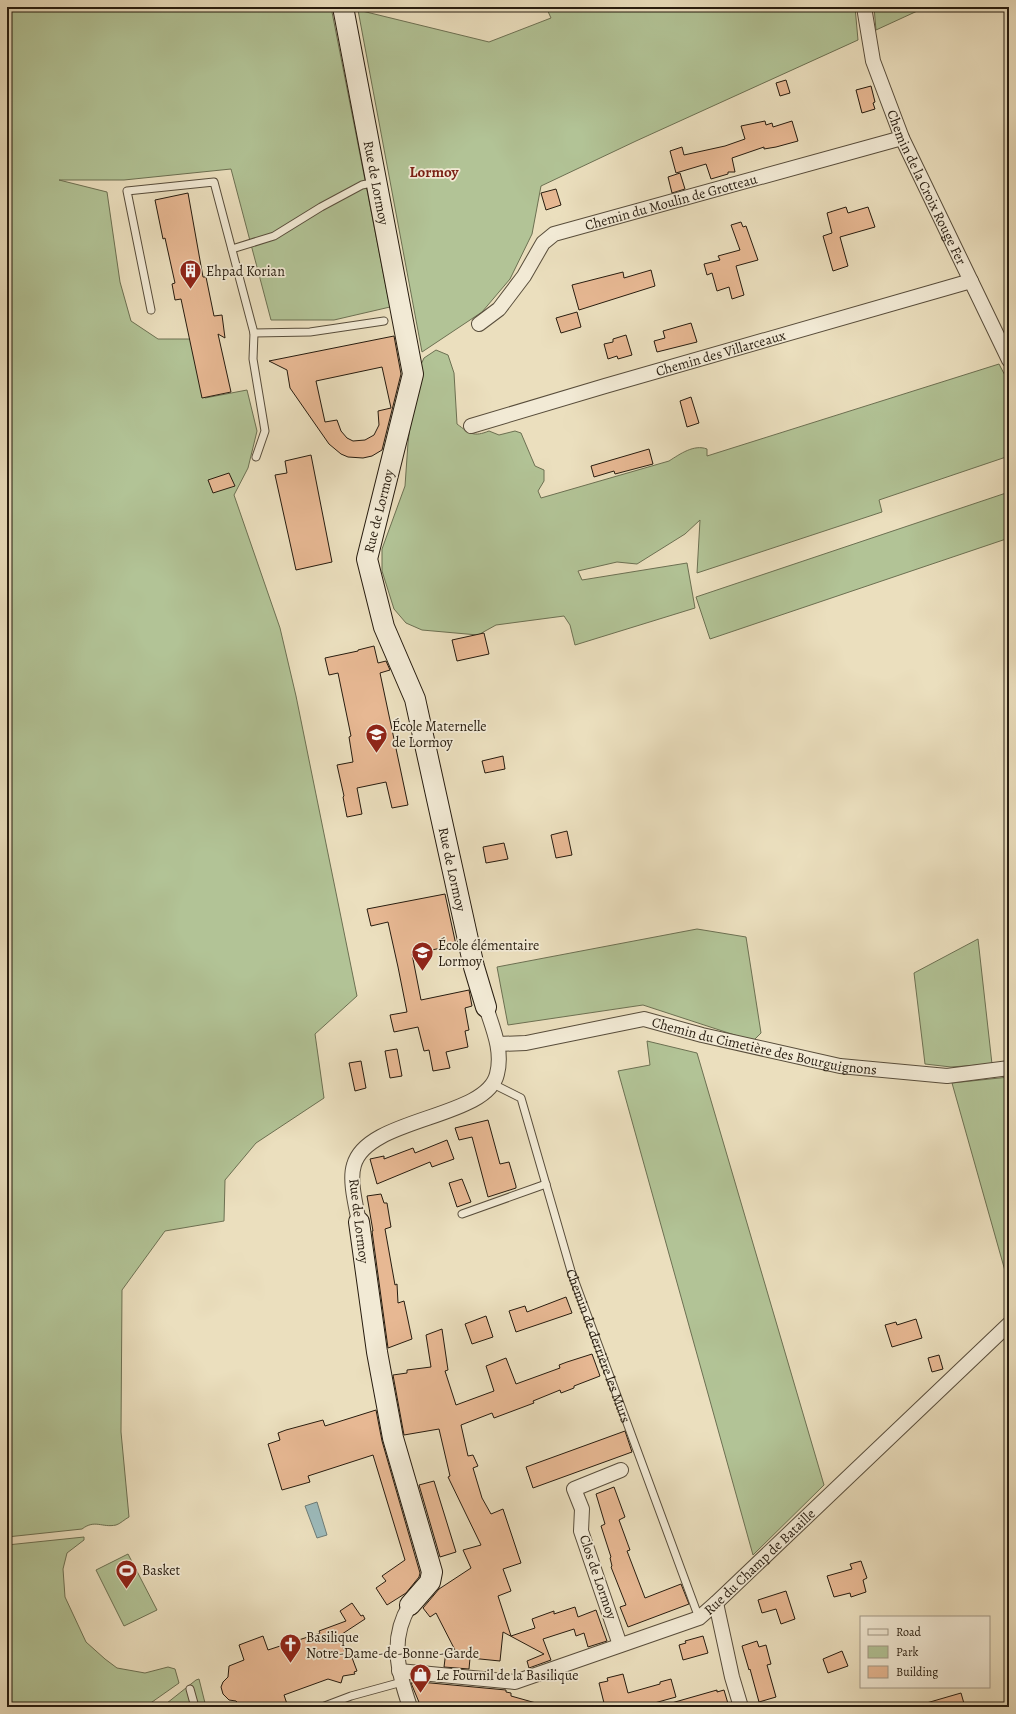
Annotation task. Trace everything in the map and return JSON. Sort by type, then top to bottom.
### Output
[{"type":"street","name":"Rue de Lormoy","points":[[343,7],[413,374],[368,559],[384,627],[415,699],[474,967],[498,1044],[497,1076],[493,1084],[479,1098],[388,1133],[361,1152],[354,1165],[353,1173],[358,1222],[393,1438],[432,1572],[430,1582],[410,1605],[402,1617],[397,1646],[401,1677],[410,1707]]},
{"type":"street","name":"Chemin de la Croix Rouge Fer","points":[[864,7],[873,61],[902,138],[1009,360]]},
{"type":"street","name":"Chemin du Moulin de Grotteau","points":[[479,324],[499,309],[524,276],[543,242],[554,234],[902,138]]},
{"type":"street","name":"Chemin des Villarceaux","points":[[471,426],[970,281]]},
{"type":"street","name":"Chemin du Cimetière des Bourguignons","points":[[498,1044],[526,1043],[644,1019],[840,1066],[947,1076],[1009,1068]]},
{"type":"street","name":"Rue du Champ de Bataille","points":[[401,1677],[516,1682],[700,1618],[1009,1324]]},
{"type":"street","name":"Clos de Lormoy","points":[[620,1645],[581,1531],[582,1509],[574,1489],[621,1470]]},
{"type":"street","points":[[716,1603],[732,1677],[741,1707]]},
{"type":"lane","points":[[151,310],[126,191],[214,182],[254,333],[253,359],[266,431],[256,457]]},
{"type":"lane","points":[[232,249],[274,236],[320,207],[362,185],[376,182]]},
{"type":"lane","points":[[254,333],[310,332],[384,320]]},
{"type":"lane","name":"Chemin de derrière les Murs","points":[[493,1084],[521,1098],[571,1271],[700,1618]]},
{"type":"lane","points":[[462,1214],[546,1184]]},
{"type":"lane","points":[[322,1707],[401,1677]]},
{"type":"lane","points":[[190,1689],[195,1707]]},
{"type":"green space","points":[[7,7],[331,7],[390,307],[334,320],[271,320],[231,169],[124,180],[59,180],[107,192],[120,282],[131,321],[158,339],[193,339],[205,398],[247,390],[257,431],[248,468],[234,495],[280,628],[296,696],[357,996],[315,1034],[324,1098],[256,1143],[225,1180],[224,1221],[165,1231],[122,1290],[121,1432],[129,1517],[119,1524],[111,1526],[95,1524],[82,1529],[7,1537]]},
{"type":"green space","points":[[546,7],[855,7],[858,40],[541,186],[532,234],[510,279],[482,312],[422,352],[358,10],[489,42],[551,18]]},
{"type":"green space","points":[[874,7],[926,7],[876,30]]},
{"type":"green space","points":[[436,350],[448,355],[454,373],[457,424],[472,434],[480,434],[489,431],[499,435],[515,431],[521,433],[535,466],[544,470],[544,481],[538,491],[541,498],[669,461],[692,449],[707,449],[707,456],[999,364],[1009,383],[1009,456],[879,500],[882,512],[697,573],[700,520],[685,534],[637,564],[617,562],[578,571],[582,580],[687,563],[695,608],[575,645],[570,625],[564,616],[496,625],[478,635],[422,630],[406,623],[394,609],[382,571],[382,549],[405,486],[408,443],[416,375],[424,358]]},
{"type":"green space","points":[[1009,492],[1009,538],[710,639],[696,597]]},
{"type":"green space","points":[[697,929],[746,937],[761,1033],[753,1041],[643,1005],[508,1025],[497,967]]},
{"type":"green space","points":[[978,939],[992,1064],[951,1067],[925,1064],[914,973]]},
{"type":"green space","points":[[647,1041],[697,1053],[824,1485],[753,1555],[618,1071],[650,1065]]},
{"type":"green space","points":[[1009,1077],[1009,1285],[952,1083]]},
{"type":"green space","points":[[84,1537],[84,1540],[67,1553],[63,1569],[65,1597],[86,1642],[117,1668],[145,1673],[168,1667],[175,1669],[179,1683],[145,1707],[7,1707],[7,1545]]},
{"type":"green space","name":"Basket","points":[[128,1554],[157,1610],[124,1626],[96,1570]]},
{"type":"green space","points":[[199,1679],[206,1707],[162,1707],[196,1680]]},
{"type":"water","points":[[317,1502],[327,1535],[317,1538],[305,1506]]},
{"type":"building","points":[[786,80],[790,93],[780,96],[776,83]]},
{"type":"building","points":[[871,86],[875,109],[862,113],[856,90]]},
{"type":"building","points":[[765,121],[766,125],[772,123],[773,127],[792,121],[798,141],[776,147],[764,149],[764,147],[732,158],[735,172],[728,172],[728,174],[711,179],[706,164],[676,173],[670,151],[682,147],[684,155],[725,146],[745,139],[741,126]]},
{"type":"building","points":[[680,173],[685,189],[672,193],[668,177]]},
{"type":"building","points":[[556,189],[561,205],[546,210],[541,193]]},
{"type":"building","name":"Ehpad Korian","points":[[188,193],[203,277],[206,277],[214,316],[222,315],[225,338],[218,334],[231,392],[202,398],[181,299],[175,300],[172,284],[175,283],[165,238],[163,239],[155,200]]},
{"type":"building","points":[[846,207],[848,213],[868,207],[875,227],[840,237],[848,266],[833,271],[823,236],[832,233],[827,213]]},
{"type":"building","points":[[741,222],[743,227],[746,226],[758,260],[736,266],[744,295],[732,299],[729,287],[717,291],[712,273],[707,275],[704,264],[720,260],[718,256],[740,250],[731,225]]},
{"type":"building","points":[[651,270],[655,286],[579,310],[572,285],[623,272],[624,278]]},
{"type":"building","points":[[577,312],[581,327],[561,333],[556,318]]},
{"type":"building","points":[[691,323],[697,342],[657,352],[654,341],[665,338],[663,331]]},
{"type":"building","points":[[626,335],[632,355],[618,359],[617,356],[608,359],[604,344],[613,342],[613,339]]},
{"type":"building","points":[[394,336],[401,374],[382,450],[372,456],[363,458],[348,457],[341,454],[329,444],[290,388],[287,370],[269,361]],"holes":[[[382,367],[391,408],[378,411],[379,425],[374,435],[365,440],[353,441],[347,438],[341,431],[337,420],[325,422],[316,381]]]},
{"type":"building","points":[[691,397],[699,423],[687,427],[680,401]]},
{"type":"building","points":[[649,449],[653,464],[615,474],[614,471],[594,477],[591,466]]},
{"type":"building","points":[[311,455],[332,562],[296,570],[275,475],[287,473],[285,461]]},
{"type":"building","points":[[229,473],[235,486],[213,493],[208,480]]},
{"type":"building","points":[[484,633],[489,654],[457,661],[452,640]]},
{"type":"building","points":[[374,646],[378,663],[386,661],[390,670],[380,673],[408,805],[392,808],[386,782],[357,788],[362,814],[347,817],[337,765],[353,762],[349,737],[351,736],[338,673],[329,675],[325,658]]},
{"type":"building","points":[[503,756],[505,769],[485,773],[482,761]]},
{"type":"building","points":[[567,831],[572,855],[556,858],[551,835]]},
{"type":"building","points":[[504,843],[508,859],[486,863],[483,847]]},
{"type":"building","points":[[445,894],[456,945],[412,954],[421,1000],[469,990],[472,1006],[465,1008],[469,1030],[465,1031],[468,1047],[446,1052],[450,1068],[433,1071],[429,1050],[424,1051],[418,1027],[394,1032],[390,1015],[407,1012],[398,967],[388,922],[371,926],[367,909]]},
{"type":"building","points":[[397,1049],[402,1076],[390,1078],[385,1051]]},
{"type":"building","points":[[361,1061],[366,1088],[355,1091],[349,1063]]},
{"type":"building","points":[[488,1120],[500,1164],[509,1162],[516,1188],[488,1197],[472,1137],[459,1140],[455,1128]]},
{"type":"building","points":[[447,1140],[454,1159],[432,1167],[430,1162],[377,1184],[370,1159],[384,1156],[384,1159],[413,1148],[415,1153]]},
{"type":"building","points":[[462,1179],[471,1202],[457,1207],[449,1183]]},
{"type":"building","points":[[381,1194],[384,1203],[387,1203],[391,1227],[385,1229],[395,1285],[397,1284],[398,1303],[404,1301],[412,1339],[388,1348],[367,1196]]},
{"type":"building","points":[[566,1297],[572,1313],[516,1332],[509,1311],[525,1306],[527,1312]]},
{"type":"building","points":[[486,1316],[493,1337],[472,1344],[465,1324]]},
{"type":"building","points":[[916,1319],[922,1338],[892,1347],[885,1325],[896,1322],[897,1325]]},
{"type":"building","points":[[442,1329],[448,1370],[445,1371],[456,1405],[494,1391],[486,1366],[506,1358],[516,1384],[560,1368],[559,1365],[592,1354],[600,1376],[574,1386],[574,1388],[561,1393],[560,1390],[533,1401],[534,1403],[494,1418],[492,1413],[461,1425],[468,1456],[473,1455],[478,1466],[473,1468],[482,1498],[491,1514],[503,1509],[521,1563],[503,1569],[511,1591],[498,1596],[511,1636],[535,1628],[532,1619],[554,1611],[554,1614],[575,1607],[578,1617],[596,1610],[607,1641],[588,1647],[584,1633],[576,1636],[574,1629],[543,1639],[551,1660],[529,1668],[527,1661],[544,1654],[503,1632],[500,1661],[470,1658],[469,1669],[444,1667],[446,1651],[456,1652],[436,1613],[430,1617],[423,1608],[439,1589],[471,1568],[463,1550],[481,1545],[448,1477],[450,1476],[439,1429],[404,1435],[393,1375],[407,1373],[407,1370],[431,1367],[426,1335]]},
{"type":"building","points":[[939,1355],[943,1369],[932,1372],[928,1358]]},
{"type":"building","points":[[376,1410],[382,1441],[420,1573],[419,1577],[406,1593],[387,1605],[376,1588],[386,1581],[382,1576],[405,1560],[373,1455],[308,1476],[310,1482],[282,1490],[268,1444],[280,1440],[278,1433],[286,1430],[323,1420],[325,1426]]},
{"type":"building","points":[[625,1431],[632,1452],[533,1488],[526,1467]]},
{"type":"building","points":[[434,1481],[456,1552],[440,1557],[419,1485]]},
{"type":"building","points":[[614,1487],[625,1517],[619,1520],[630,1550],[627,1551],[645,1598],[681,1584],[689,1604],[628,1627],[620,1607],[626,1605],[611,1567],[611,1557],[601,1526],[605,1524],[596,1494]]},
{"type":"building","points":[[861,1561],[867,1578],[863,1580],[866,1592],[851,1597],[850,1593],[834,1597],[827,1576],[852,1569],[850,1564]]},
{"type":"building","points":[[786,1591],[795,1619],[781,1624],[776,1609],[762,1613],[758,1600]]},
{"type":"building","name":"Basilique Notre-Dame-de-Bonne-Garde","points":[[352,1603],[361,1616],[363,1615],[365,1619],[339,1636],[346,1655],[351,1655],[357,1671],[354,1672],[355,1674],[343,1676],[341,1683],[328,1679],[284,1695],[288,1707],[262,1707],[260,1703],[249,1707],[242,1707],[236,1701],[229,1700],[223,1694],[221,1687],[223,1682],[228,1677],[229,1666],[244,1660],[239,1645],[263,1636],[268,1650],[320,1633],[319,1631],[346,1621],[340,1611]]},
{"type":"building","points":[[703,1636],[708,1653],[683,1660],[679,1645],[686,1643],[685,1641]]},
{"type":"building","points":[[757,1641],[759,1647],[766,1645],[771,1664],[767,1665],[776,1697],[759,1702],[742,1646]]},
{"type":"building","points":[[842,1651],[848,1666],[828,1673],[823,1659]]},
{"type":"building","points":[[623,1674],[628,1693],[660,1684],[660,1682],[671,1679],[676,1697],[640,1707],[605,1707],[599,1683],[608,1681],[607,1678]]},
{"type":"building","points":[[420,1682],[506,1690],[506,1692],[511,1693],[511,1696],[536,1703],[536,1707],[421,1707],[411,1683]]},
{"type":"building","points":[[717,1690],[717,1692],[724,1690],[729,1707],[669,1707],[668,1704]]},
{"type":"building","points":[[961,1693],[965,1707],[923,1707],[923,1704]]},
{"type":"place","name":"Ehpad Korian","points":[[191,290]]},
{"type":"place","name":"École Maternelle de Lormoy","points":[[376,754]]},
{"type":"place","name":"École élémentaire Lormoy","points":[[422,972]]},
{"type":"place","name":"Basket","points":[[126,1590]]},
{"type":"place","name":"Basilique Notre-Dame-de-Bonne-Garde","points":[[291,1664]]},
{"type":"place","name":"Le Fournil de la Basilique","points":[[421,1694]]},
{"type":"district","name":"Lormoy","points":[[434,172]]}]
